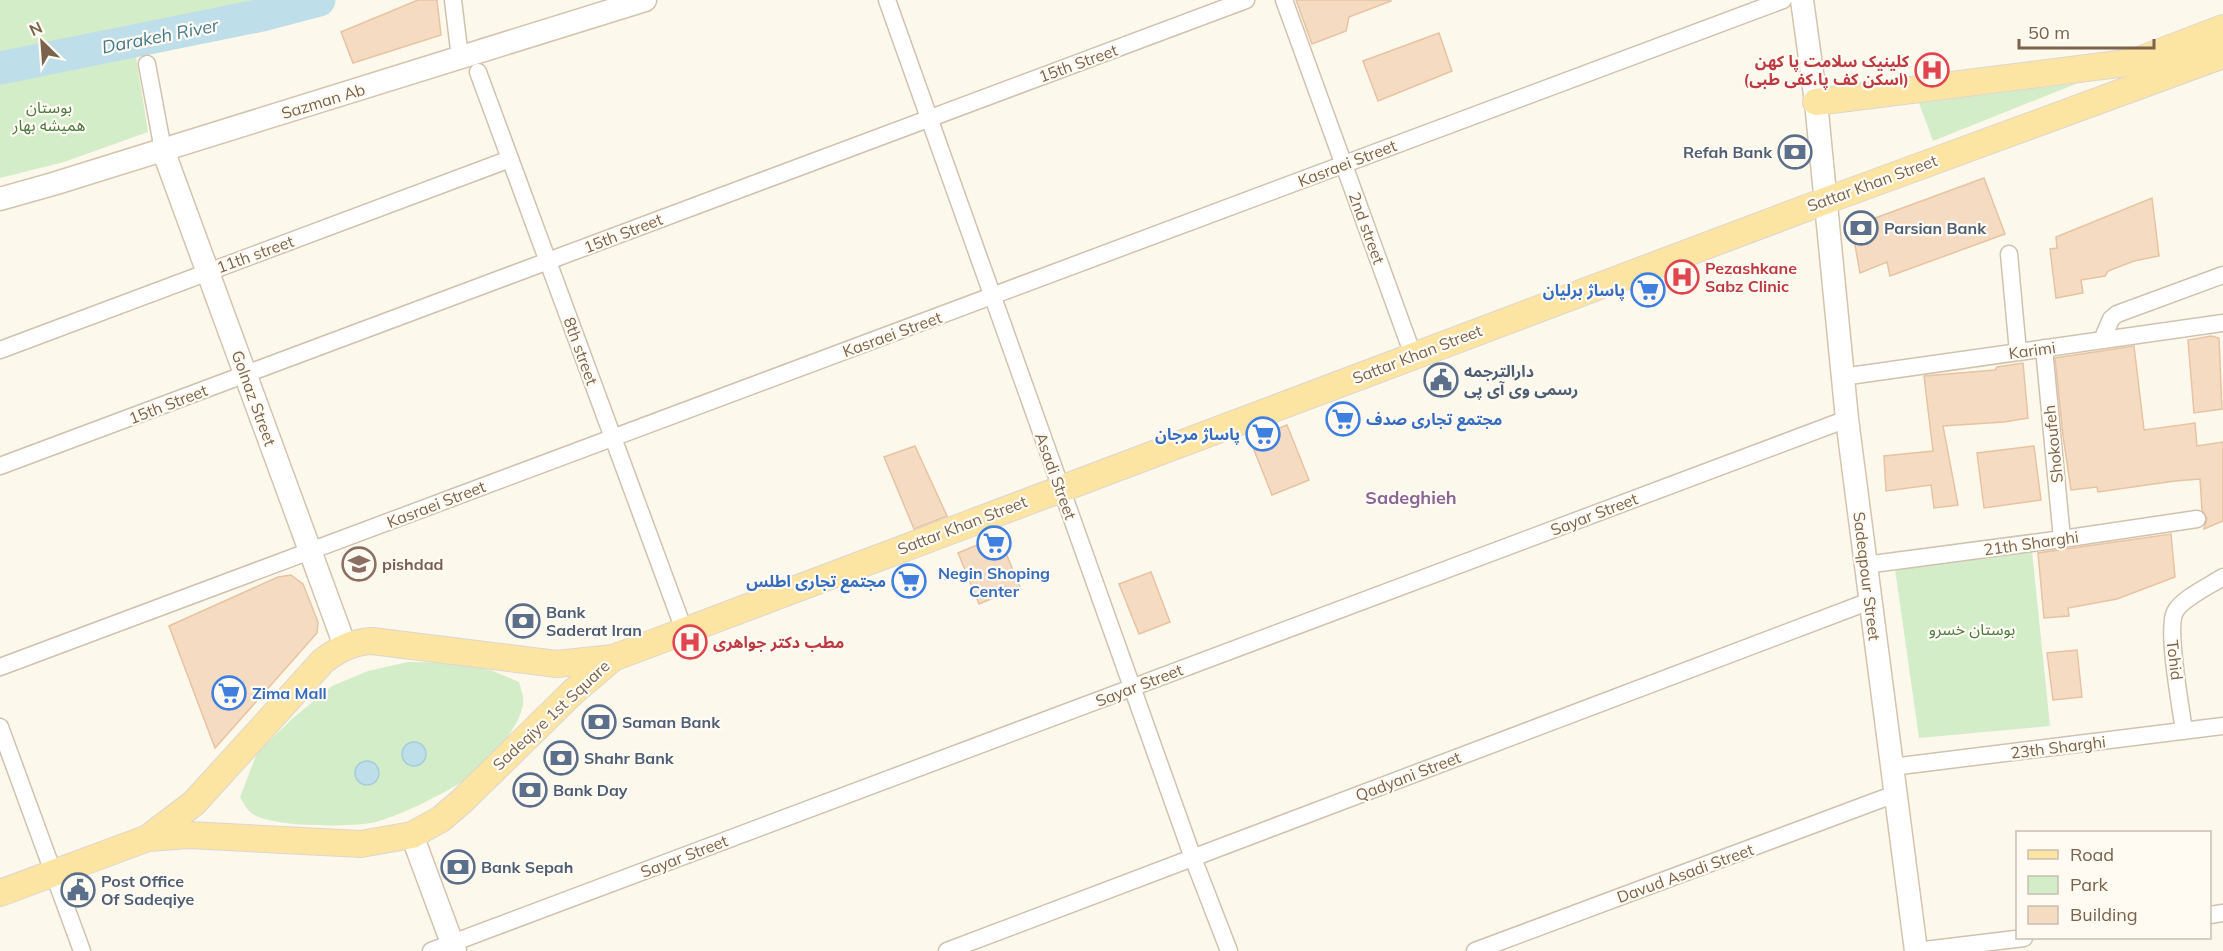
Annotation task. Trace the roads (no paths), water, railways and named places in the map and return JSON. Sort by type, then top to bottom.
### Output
[{"type":"main road","name":"Sazman Ab","points":[[0,199],[645,0]]},
{"type":"main road","name":"Sadeqpour Street","points":[[1802,0],[1816,102],[1847,419],[1916,951]]},
{"type":"main road","points":[[1816,102],[2134,62],[2223,28]]},
{"type":"main road","name":"Sattar Khan Street","points":[[613,658],[1825,201],[2223,55]]},
{"type":"main road","name":"Golnaz Street","points":[[163,150],[345,646]]},
{"type":"main road","name":"Sadeqiye 1st Square","points":[[148,838],[194,802],[323,661],[345,646],[360,641],[372,641],[558,664],[613,658]]},
{"type":"main road","name":"Sadeqiye 1st Square","points":[[148,838],[200,835],[361,844],[412,835],[441,819],[462,801],[573,692],[613,658]]},
{"type":"main road","points":[[412,835],[446,948]]},
{"type":"main road","points":[[0,893],[148,838]]},
{"type":"street","points":[[453,0],[460,58]]},
{"type":"street","name":"Asadi Street","points":[[887,0],[1193,858],[1229,951]]},
{"type":"street","name":"15th Street","points":[[0,466],[1246,0]]},
{"type":"street","name":"2nd street","points":[[1284,0],[1413,356]]},
{"type":"street","name":"Kasraei Street","points":[[0,667],[1783,0]]},
{"type":"street","points":[[147,64],[163,150]]},
{"type":"street","name":"8th street","points":[[478,72],[684,630]]},
{"type":"street","name":"11th street","points":[[0,350],[510,159]]},
{"type":"street","points":[[2009,254],[2018,352]]},
{"type":"street","points":[[2102,340],[2111,319],[2117,314],[2223,275]]},
{"type":"street","name":"Karimi","points":[[1842,377],[2223,323]]},
{"type":"street","name":"Shokoufeh","points":[[2044,348],[2062,539]]},
{"type":"street","name":"Sayar Street","points":[[446,948],[1847,419]]},
{"type":"street","name":"21th Sharghi","points":[[1865,565],[2197,519]]},
{"type":"street","name":"Tohid","points":[[2184,731],[2171,631],[2175,612],[2188,600],[2223,577]]},
{"type":"street","name":"Qadyani Street","points":[[947,951],[1870,601]]},
{"type":"street","name":"23th Sharghi","points":[[1892,767],[2223,726]]},
{"type":"street","points":[[0,727],[82,951]]},
{"type":"street","name":"Davud Asadi Street","points":[[1475,951],[1895,794]]},
{"type":"street","points":[[1916,951],[2016,939]]},
{"type":"water","points":[[414,742],[423,745],[426,754],[423,763],[414,766],[405,763],[402,754],[405,745]]},
{"type":"water","points":[[367,761],[376,764],[379,773],[376,782],[367,785],[358,782],[355,773],[358,764]]},
{"type":"waterway","name":"Darakeh River","points":[[0,68],[262,15],[319,0]]},
{"type":"place","name":"کلینیک سلامت پا کهن (اسکن کف پا،کفی طبی)","points":[[1932,70]]},
{"type":"place","name":"Refah Bank","points":[[1795,152]]},
{"type":"place","name":"Parsian Bank","points":[[1861,228]]},
{"type":"place","name":"Pezashkane Sabz Clinic","points":[[1682,277]]},
{"type":"place","name":"پاساژ برلیان","points":[[1648,290]]},
{"type":"place","name":"دارالترجمه رسمی وی آی پی","points":[[1441,380]]},
{"type":"place","name":"مجتمع تجاری صدف","points":[[1343,419]]},
{"type":"place","name":"پاساژ مرجان","points":[[1263,434]]},
{"type":"place","name":"Negin Shoping Center","points":[[994,543]]},
{"type":"place","name":"pishdad","points":[[359,564]]},
{"type":"place","name":"مجتمع تجاری اطلس","points":[[909,581]]},
{"type":"place","name":"Bank Saderat Iran","points":[[523,621]]},
{"type":"place","name":"مطب دکتر جواهری","points":[[690,642]]},
{"type":"place","name":"Zima Mall","points":[[229,693]]},
{"type":"place","name":"Saman Bank","points":[[599,722]]},
{"type":"place","name":"Shahr Bank","points":[[561,758]]},
{"type":"place","name":"Bank Day","points":[[530,790]]},
{"type":"place","name":"Bank Sepah","points":[[458,867]]},
{"type":"place","name":"Post Office Of Sadeqiye","points":[[78,890]]},
{"type":"district","name":"Sadeghieh","points":[[1411,497]]},
{"type":"park label","name":"بوستان همیشه بهار","points":[[49,116]]},
{"type":"park label","name":"بوستان خسرو","points":[[1972,629]]}]
